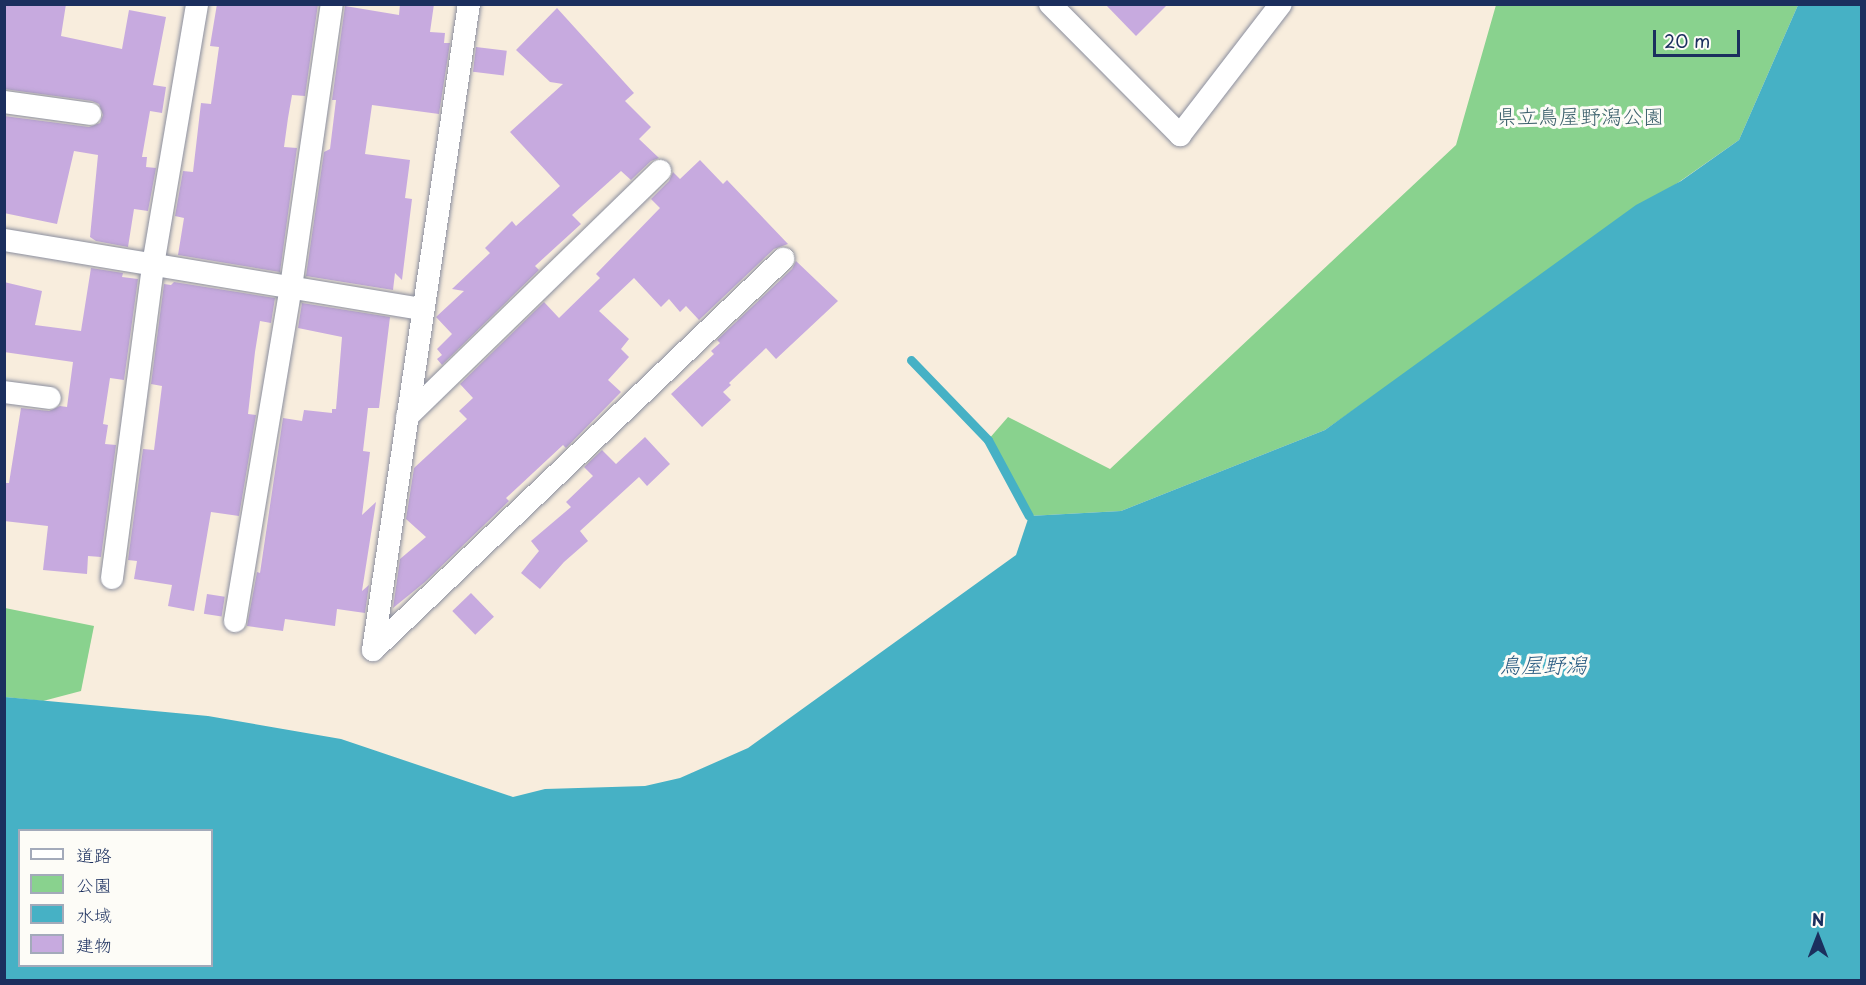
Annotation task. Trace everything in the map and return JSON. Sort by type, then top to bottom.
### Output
[{"type":"street","points":[[112,578],[153,265],[197,4]]},
{"type":"street","points":[[235,621],[291,287],[332,4]]},
{"type":"street","points":[[468,4],[373,650],[783,259]]},
{"type":"street","points":[[1050,4],[1180,135],[1281,4]]},
{"type":"street","points":[[4,102],[90,114]]},
{"type":"street","points":[[407,417],[660,171]]},
{"type":"street","points":[[4,240],[423,309]]},
{"type":"street","points":[[4,392],[50,398]]},
{"type":"green space","name":"県立鳥屋野潟公園","points":[[1496,5],[1798,5],[1739,140],[1325,430],[1121,511],[1029,516],[988,440],[1008,417],[1110,469],[1456,145]]},
{"type":"green space","points":[[5,608],[94,626],[81,691],[43,701],[5,697]]},
{"type":"water","name":"鳥屋野潟","points":[[1798,5],[1861,5],[1861,980],[5,980],[5,697],[208,716],[341,739],[513,797],[545,789],[645,786],[680,778],[748,748],[1016,555],[1029,516],[1121,511],[1325,430],[1636,205],[1681,181],[1739,140]]},
{"type":"building","points":[[4,4],[66,4],[61,36],[122,49],[129,10],[166,17],[153,85],[166,87],[162,113],[150,111],[142,157],[147,157],[146,167],[156,168],[148,211],[134,209],[128,247],[96,241],[90,237],[98,155],[74,151],[57,224],[4,213],[4,116],[89,127],[100,123],[103,115],[99,104],[92,101],[4,89]]},
{"type":"building","points":[[217,4],[318,4],[305,96],[292,95],[288,118],[284,147],[297,148],[280,272],[178,255],[184,218],[175,216],[183,171],[193,172],[201,103],[211,104],[219,47],[210,46]]},
{"type":"building","points":[[400,4],[434,4],[430,32],[445,33],[444,43],[450,43],[439,114],[372,105],[365,154],[410,160],[405,198],[412,199],[402,280],[395,273],[393,290],[306,276],[324,152],[330,149],[336,100],[332,100],[345,6],[399,15]]},
{"type":"building","points":[[1105,4],[1168,4],[1136,36]]},
{"type":"building","points":[[557,8],[634,93],[625,101],[651,127],[639,139],[659,158],[651,161],[631,180],[621,171],[572,215],[581,224],[535,266],[539,270],[442,365],[437,359],[442,355],[437,349],[452,334],[436,317],[464,291],[452,289],[490,253],[485,248],[512,221],[516,226],[560,186],[510,132],[563,84],[550,82],[516,50]]},
{"type":"building","points":[[476,47],[507,51],[504,76],[473,72]]},
{"type":"building","points":[[700,160],[723,184],[727,180],[788,244],[774,249],[699,320],[686,306],[680,312],[669,299],[661,307],[634,278],[599,311],[629,339],[621,349],[629,357],[608,380],[621,392],[566,448],[563,445],[506,498],[509,501],[425,582],[393,608],[400,559],[426,537],[406,519],[414,468],[467,419],[459,411],[473,398],[460,384],[544,302],[559,318],[600,278],[596,274],[660,208],[651,199],[669,181],[673,172],[680,179]]},
{"type":"building","points":[[796,261],[838,301],[776,359],[766,348],[729,383],[731,385],[723,392],[731,400],[702,427],[671,394],[714,354],[711,351],[720,343],[717,340],[792,269]]},
{"type":"building","points":[[91,268],[123,273],[122,277],[138,279],[124,380],[110,378],[103,424],[108,425],[105,444],[116,445],[101,557],[88,556],[87,574],[43,570],[48,526],[4,521],[4,483],[9,483],[21,408],[49,411],[60,406],[67,407],[73,362],[4,352],[4,282],[42,291],[35,325],[81,331]]},
{"type":"building","points":[[174,282],[275,298],[271,323],[260,321],[248,414],[256,415],[239,516],[211,512],[194,611],[168,606],[172,585],[134,579],[137,561],[128,560],[143,449],[154,450],[162,386],[151,384],[164,284],[171,285]]},
{"type":"building","points":[[302,303],[390,317],[379,408],[368,408],[363,451],[370,452],[362,515],[376,502],[362,591],[369,585],[365,613],[337,609],[335,626],[285,619],[283,631],[247,626],[257,572],[260,573],[283,418],[302,421],[304,410],[332,413],[332,409],[336,409],[342,337],[298,328]]},
{"type":"building","points":[[645,437],[670,464],[647,486],[639,477],[580,531],[588,541],[564,562],[540,589],[521,573],[539,551],[531,541],[571,507],[566,502],[593,476],[584,467],[602,450],[616,464]]},
{"type":"building","points":[[471,593],[494,617],[475,635],[452,611]]},
{"type":"building","points":[[207,594],[225,597],[222,617],[204,614]]},
{"type":"waterway","points":[[911,360],[988,440],[1029,516]]}]
